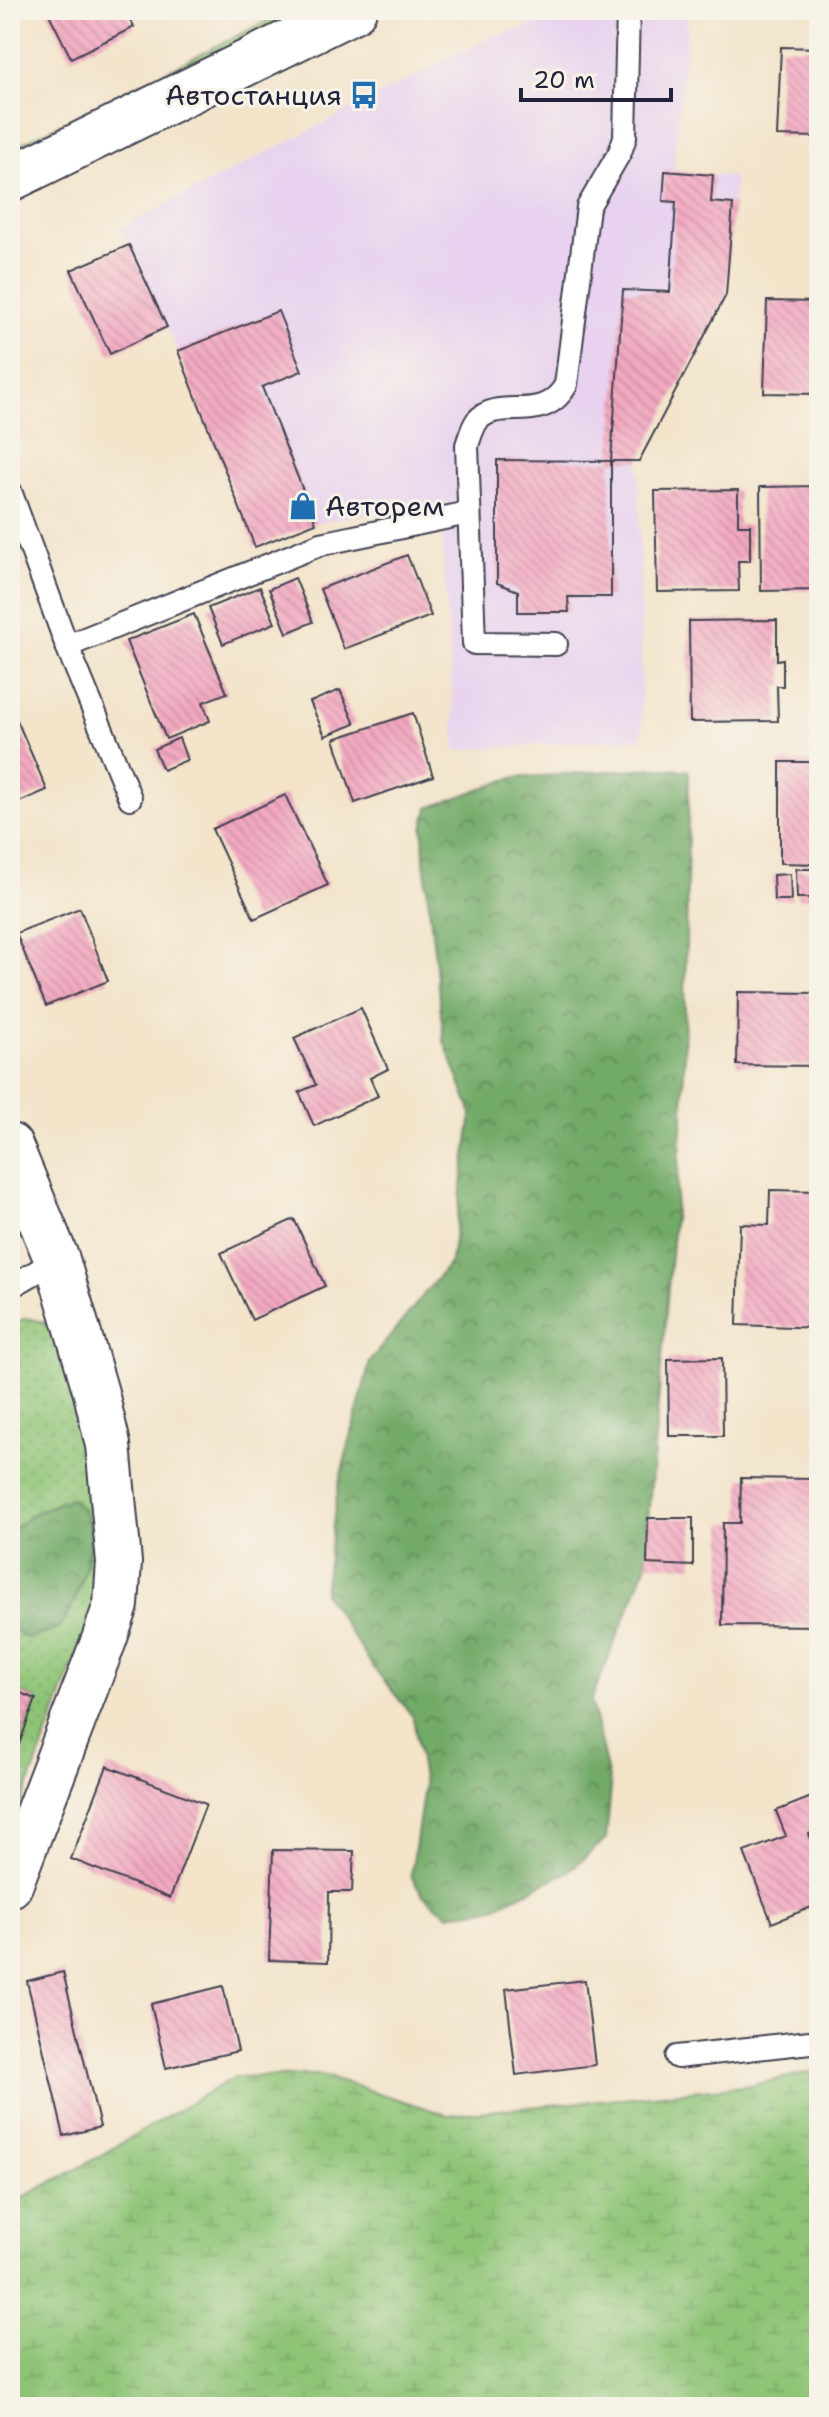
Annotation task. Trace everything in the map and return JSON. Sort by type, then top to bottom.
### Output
[{"type":"street","points":[[10,179],[354,10]]},
{"type":"street","points":[[10,1146],[57,1260],[96,1393],[108,1445],[119,1562],[116,1605],[10,1885]]},
{"type":"lane","points":[[556,644],[474,643],[467,445],[476,422],[487,413],[548,406],[566,385],[588,207],[620,152],[625,137],[628,10]]},
{"type":"lane","points":[[10,491],[67,646],[130,798]]},
{"type":"lane","points":[[67,646],[321,544],[468,513]]},
{"type":"lane","points":[[10,1287],[57,1260]]},
{"type":"lane","points":[[677,2057],[819,2041]]},
{"type":"shaded area","points":[[589,10],[689,10],[673,171],[735,177],[726,295],[639,461],[642,738],[456,750],[440,510],[416,503],[316,523],[255,547],[178,351],[121,228],[491,37]]},
{"type":"green space","points":[[289,10],[324,10],[10,167],[10,149]]},
{"type":"green space","points":[[656,768],[689,771],[683,1117],[648,1518],[647,1564],[591,1700],[611,1788],[606,1839],[568,1872],[492,1908],[448,1915],[423,1895],[411,1876],[424,1786],[413,1717],[373,1667],[324,1593],[338,1487],[370,1361],[451,1261],[472,1114],[444,1041],[423,828],[428,808],[511,778]]},
{"type":"green space","points":[[26,1318],[53,1324],[85,1420],[102,1555],[93,1611],[10,1835],[10,1768],[36,1699],[10,1689],[10,1325]]},
{"type":"green space","points":[[71,1498],[86,1514],[90,1527],[88,1556],[79,1588],[61,1624],[49,1632],[27,1638],[10,1627],[10,1531],[35,1513]]},
{"type":"green space","points":[[819,2070],[819,2407],[10,2407],[10,2204],[77,2169],[235,2077],[322,2075],[447,2115],[754,2085]]},
{"type":"building","points":[[47,10],[125,10],[134,27],[71,58]]},
{"type":"building","points":[[781,47],[819,48],[819,137],[777,136]]},
{"type":"building","points":[[665,171],[713,175],[711,202],[733,204],[726,295],[639,461],[611,461],[623,290],[670,292],[676,202],[663,201]]},
{"type":"building","points":[[129,245],[167,327],[110,354],[71,270]]},
{"type":"building","points":[[767,301],[819,302],[819,394],[764,393]]},
{"type":"building","points":[[278,311],[302,371],[262,387],[316,523],[255,547],[178,351]]},
{"type":"building","points":[[497,460],[611,461],[611,597],[568,597],[569,612],[518,612],[518,591],[497,583]]},
{"type":"building","points":[[819,486],[819,590],[761,591],[760,487]]},
{"type":"building","points":[[738,490],[738,525],[750,525],[750,561],[738,561],[739,591],[657,592],[655,491]]},
{"type":"building","points":[[407,555],[431,616],[344,649],[320,589]]},
{"type":"building","points":[[295,578],[313,622],[287,633],[269,589]]},
{"type":"building","points":[[260,587],[275,623],[223,644],[208,608]]},
{"type":"building","points":[[194,614],[227,693],[203,702],[210,721],[166,739],[126,641]]},
{"type":"building","points":[[777,620],[777,660],[783,659],[783,686],[777,686],[778,721],[690,722],[689,621]]},
{"type":"building","points":[[340,690],[355,724],[325,736],[310,702]]},
{"type":"building","points":[[10,704],[47,790],[10,806]]},
{"type":"building","points":[[413,713],[433,776],[355,803],[334,739]]},
{"type":"building","points":[[179,738],[187,760],[163,770],[154,749]]},
{"type":"building","points":[[780,762],[819,762],[819,864],[780,863]]},
{"type":"building","points":[[285,795],[328,885],[254,919],[212,829]]},
{"type":"building","points":[[796,869],[819,869],[819,898],[797,898]]},
{"type":"building","points":[[790,874],[791,900],[774,900],[773,875]]},
{"type":"building","points":[[80,908],[108,981],[46,1006],[16,933]]},
{"type":"building","points":[[738,992],[819,993],[819,1066],[737,1065]]},
{"type":"building","points":[[361,1008],[388,1069],[370,1078],[378,1096],[314,1126],[299,1092],[316,1085],[294,1038]]},
{"type":"building","points":[[770,1190],[819,1191],[819,1328],[737,1325],[740,1224],[769,1225]]},
{"type":"building","points":[[294,1219],[325,1286],[252,1320],[221,1253]]},
{"type":"building","points":[[722,1358],[723,1436],[669,1436],[668,1359]]},
{"type":"building","points":[[741,1478],[819,1479],[819,1626],[722,1625],[723,1523],[740,1523]]},
{"type":"building","points":[[648,1518],[693,1518],[693,1566],[647,1564]]},
{"type":"building","points":[[10,1689],[36,1699],[10,1768]]},
{"type":"building","points":[[107,1766],[206,1804],[170,1898],[71,1859]]},
{"type":"building","points":[[819,1794],[819,1830],[809,1834],[819,1859],[819,1904],[772,1923],[744,1852],[786,1836],[776,1811]]},
{"type":"building","points":[[273,1850],[354,1851],[352,1892],[329,1892],[328,1962],[269,1960]]},
{"type":"building","points":[[63,1972],[100,2127],[64,2136],[27,1981]]},
{"type":"building","points":[[585,1980],[595,2065],[516,2075],[506,1989]]},
{"type":"building","points":[[223,1986],[238,2051],[166,2068],[151,2004]]},
{"type":"place","name":"Автостанция","points":[[364,95]]},
{"type":"place","name":"Авторем","points":[[303,506]]}]
